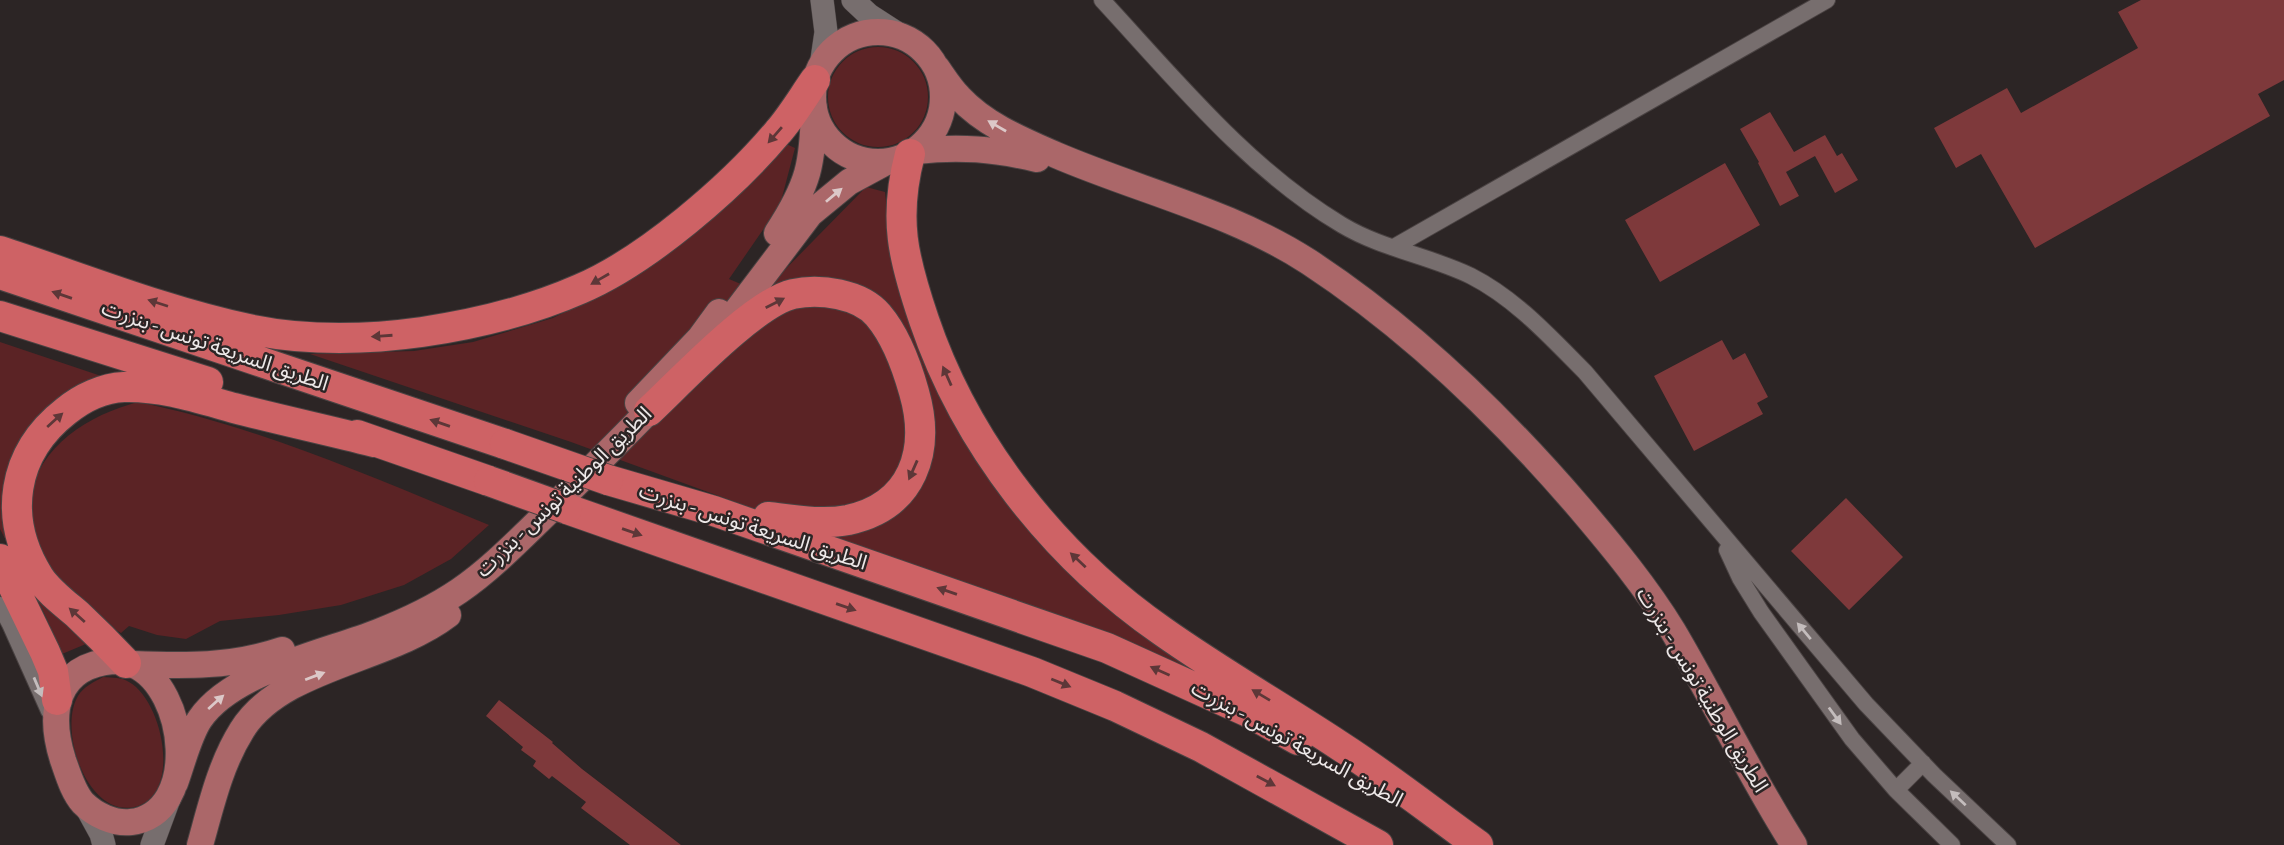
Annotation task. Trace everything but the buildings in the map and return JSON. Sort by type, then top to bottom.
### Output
[{"type":"highway","points":[[0,251],[194,315],[249,329],[300,337],[353,338],[462,327],[535,307],[583,288],[631,260],[686,221],[734,178],[778,132],[817,84]]},
{"type":"highway","points":[[904,156],[901,235],[911,282],[923,316],[957,398],[990,456],[1031,510],[1069,552],[1116,596],[1160,630],[1345,748],[1477,845]]},
{"type":"highway","name":"الطريق السريعة تونس - بنزرت","points":[[0,274],[608,480],[714,511],[1037,622],[1131,659],[1246,711],[1477,845]]},
{"type":"highway","points":[[649,411],[747,321],[771,304],[793,295],[813,292],[836,294],[857,301],[877,314],[896,344],[921,415],[920,446],[915,470],[900,492],[879,509],[848,520],[815,522],[714,511]]},
{"type":"highway","name":"الطريق السريعة تونس - بنزرت","points":[[0,316],[244,394],[1019,667],[1115,706],[1271,784],[1378,845]]},
{"type":"highway","points":[[130,663],[40,579],[24,547],[18,522],[17,489],[30,450],[41,433],[58,417],[75,403],[102,391],[122,387],[153,388],[191,395],[374,442]]},
{"type":"highway","points":[[0,559],[53,671],[56,712]]},
{"type":"main road","points":[[817,84],[826,32],[822,0]]},
{"type":"main road","points":[[853,0],[869,15],[903,37]]},
{"type":"main road","points":[[817,84],[832,51],[848,40],[866,33],[885,32],[903,37]]},
{"type":"main road","name":"الطريق الوطنية تونس - بنزرت","points":[[903,37],[923,50],[959,97],[984,119],[1016,137],[1104,175],[1195,206],[1257,234],[1305,260],[1377,311],[1493,412],[1627,565],[1672,630],[1794,845]]},
{"type":"main road","name":"الطريق الوطنية تونس - بنزرت","points":[[172,791],[198,721],[215,701],[237,686],[264,673],[380,632],[426,611],[461,590],[517,542],[649,411],[710,345],[810,214],[849,182],[904,156],[929,138],[939,122],[943,104],[943,86],[937,68]]},
{"type":"main road","name":"الطريق الوطنية تونس - بنزرت","points":[[817,84],[820,126],[831,142],[847,154],[866,161],[952,147],[998,150],[1104,175]]},
{"type":"main road","name":"الطريق الوطنية تونس - بنزرت","points":[[56,712],[71,679],[83,668],[98,662],[191,667],[258,658],[373,619],[456,578],[595,447],[700,338],[756,264],[793,209],[809,174],[817,84]]},
{"type":"main road","points":[[200,845],[231,749],[243,727],[271,699],[303,680],[390,648],[439,621],[465,601],[517,542]]},
{"type":"main road","points":[[130,663],[158,683],[168,700],[178,744],[172,791],[152,845]]},
{"type":"main road","points":[[56,712],[58,744],[66,768],[75,792],[101,834],[104,845]]},
{"type":"main road","points":[[83,803],[99,815],[129,822],[145,819],[159,810],[172,791]]},
{"type":"street","points":[[1102,0],[1235,140],[1293,194],[1345,227],[1471,276],[1508,299],[1542,329],[1585,372],[1720,535],[1866,704],[2008,845]]},
{"type":"street","points":[[1394,247],[1827,0]]},
{"type":"street","points":[[1720,535],[1740,578],[1761,612],[1852,739],[1896,790],[1952,845]]},
{"type":"street","points":[[0,605],[56,712]]},
{"type":"street","points":[[1896,790],[1923,763]]},
{"type":"shaded area","points":[[878,47],[906,55],[920,69],[928,97],[920,125],[906,139],[878,147],[850,139],[836,125],[828,97],[836,69],[850,55]]},
{"type":"shaded area","points":[[782,142],[795,148],[780,205],[729,279],[762,293],[866,187],[885,192],[889,230],[998,485],[1190,668],[571,442],[310,354],[414,351],[473,342],[553,318],[613,288]]},
{"type":"shaded area","points":[[0,342],[116,381],[73,399],[12,508],[93,641],[62,654],[0,529]]},
{"type":"shaded area","points":[[138,402],[228,425],[316,455],[489,525],[451,559],[404,585],[341,605],[220,621],[186,639],[157,635],[129,626],[121,633],[89,613],[51,573],[36,539],[28,502],[43,463],[69,435],[102,415]]},
{"type":"shaded area","points":[[103,677],[126,680],[141,692],[158,725],[163,765],[160,783],[152,797],[138,806],[120,807],[105,800],[92,787],[75,750],[73,711],[78,696],[86,687]]}]
